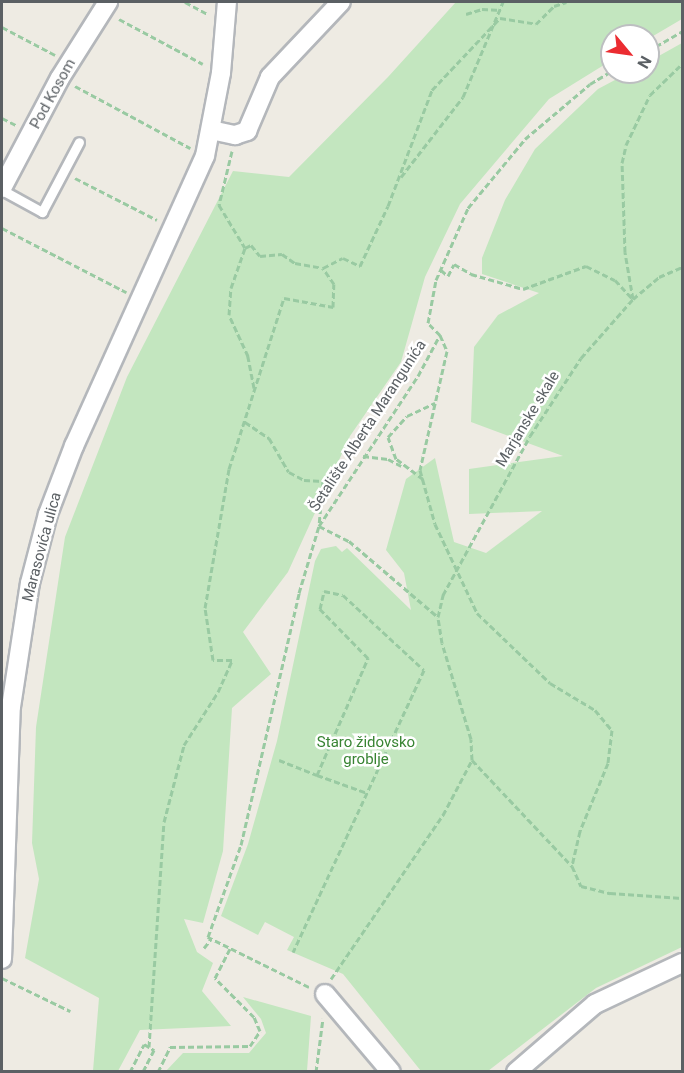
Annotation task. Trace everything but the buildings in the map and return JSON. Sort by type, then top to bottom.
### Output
[{"type":"street","name":"Pod Kosom","points":[[2,189],[60,78],[108,2]]},
{"type":"street","name":"Marasovića ulica","points":[[2,959],[11,707],[30,583],[48,514],[138,298],[198,170],[211,130],[221,73],[227,2]]},
{"type":"street","points":[[211,130],[235,135],[247,131],[255,119],[260,95],[270,77],[341,2]]},
{"type":"street","points":[[516,1071],[595,1004],[682,963]]},
{"type":"street","points":[[325,994],[391,1071]]},
{"type":"lane","points":[[2,189],[42,212],[79,142]]},
{"type":"path","points":[[185,2],[208,14]]},
{"type":"path","points":[[398,180],[463,97],[500,18],[503,2]]},
{"type":"path","points":[[500,18],[536,24],[554,6],[566,2]]},
{"type":"path","points":[[466,14],[482,9],[501,10]]},
{"type":"path","points":[[245,248],[251,246],[260,256],[282,254],[295,263],[323,268],[343,258],[360,266],[398,180],[432,90],[500,18]]},
{"type":"path","points":[[128,24],[201,62]]},
{"type":"path","points":[[2,27],[51,53]]},
{"type":"path","points":[[660,44],[682,31]]},
{"type":"path","points":[[633,299],[625,252],[622,163],[626,145],[650,95],[682,64]]},
{"type":"path","points":[[60,78],[182,144]]},
{"type":"path","name":"Šetalište Alberta Marangunića","points":[[211,939],[208,937],[241,845],[256,788],[299,593],[319,526],[363,456],[418,376],[440,335],[428,323],[441,270],[468,208],[525,138],[600,78]]},
{"type":"path","points":[[2,118],[11,123]]},
{"type":"path","points":[[235,135],[219,205],[245,248]]},
{"type":"path","points":[[73,177],[155,219]]},
{"type":"path","points":[[2,228],[138,298]]},
{"type":"path","points":[[245,248],[231,288],[229,315],[248,356],[255,390]]},
{"type":"path","points":[[441,270],[448,276],[454,264],[471,274],[523,289],[586,266],[615,280],[633,299]]},
{"type":"path","name":"Marjanske skale","points":[[438,617],[443,595],[555,394],[581,358],[633,299],[659,277],[682,267]]},
{"type":"path","points":[[149,1047],[164,822],[184,745],[218,692],[232,660],[213,660],[205,608],[229,469],[284,298],[333,307],[334,284],[323,268]]},
{"type":"path","points":[[440,335],[447,351],[420,470],[435,524],[477,613],[550,682],[595,710],[612,730],[608,763],[580,831],[572,866]]},
{"type":"path","points":[[423,479],[396,459],[388,437],[407,416],[435,403]]},
{"type":"path","points":[[245,422],[269,438],[289,472],[304,480],[323,481],[319,526],[349,541],[438,617],[442,643],[471,739],[472,759],[443,815],[332,978],[325,994],[316,1071]]},
{"type":"path","points":[[363,456],[388,459],[411,470]]},
{"type":"path","points":[[292,952],[424,670],[344,595],[324,591],[320,609],[368,658],[317,775]]},
{"type":"path","points":[[472,759],[572,866],[581,886],[610,893],[682,898]]},
{"type":"path","points":[[279,760],[367,793]]},
{"type":"path","points":[[204,948],[211,939],[325,994]]},
{"type":"path","points":[[159,1071],[170,1047],[250,1046],[260,1030],[254,1017],[215,978],[230,949]]},
{"type":"path","points":[[2,978],[70,1011]]},
{"type":"path","points":[[130,1071],[144,1044],[154,1050],[143,1071]]},
{"type":"green space","points":[[456,2],[682,2],[682,19],[660,32],[660,24],[600,24],[600,67],[549,99],[460,204],[425,277],[401,362],[350,436],[288,572],[243,632],[271,674],[232,708],[223,851],[203,923],[184,919],[197,952],[213,963],[202,991],[231,1026],[140,1030],[118,1071],[93,1071],[99,998],[25,958],[39,879],[32,843],[36,727],[65,537],[127,377],[233,171],[289,177],[388,77]]},
{"type":"green space","name":"Staro židovsko groblje","points":[[682,43],[682,947],[596,988],[488,1071],[421,1071],[343,974],[287,950],[294,937],[265,922],[258,935],[221,916],[248,844],[277,741],[315,561],[321,549],[336,546],[342,552],[347,548],[411,610],[404,573],[386,550],[406,479],[435,458],[454,542],[486,553],[542,511],[469,514],[469,469],[563,456],[471,422],[474,347],[498,315],[539,293],[482,274],[482,258],[505,200],[535,149],[598,89],[607,84],[660,84],[660,55]]},
{"type":"green space","points":[[243,997],[311,1016],[307,1071],[166,1071],[183,1053],[249,1053],[266,1033],[261,1019]]}]
